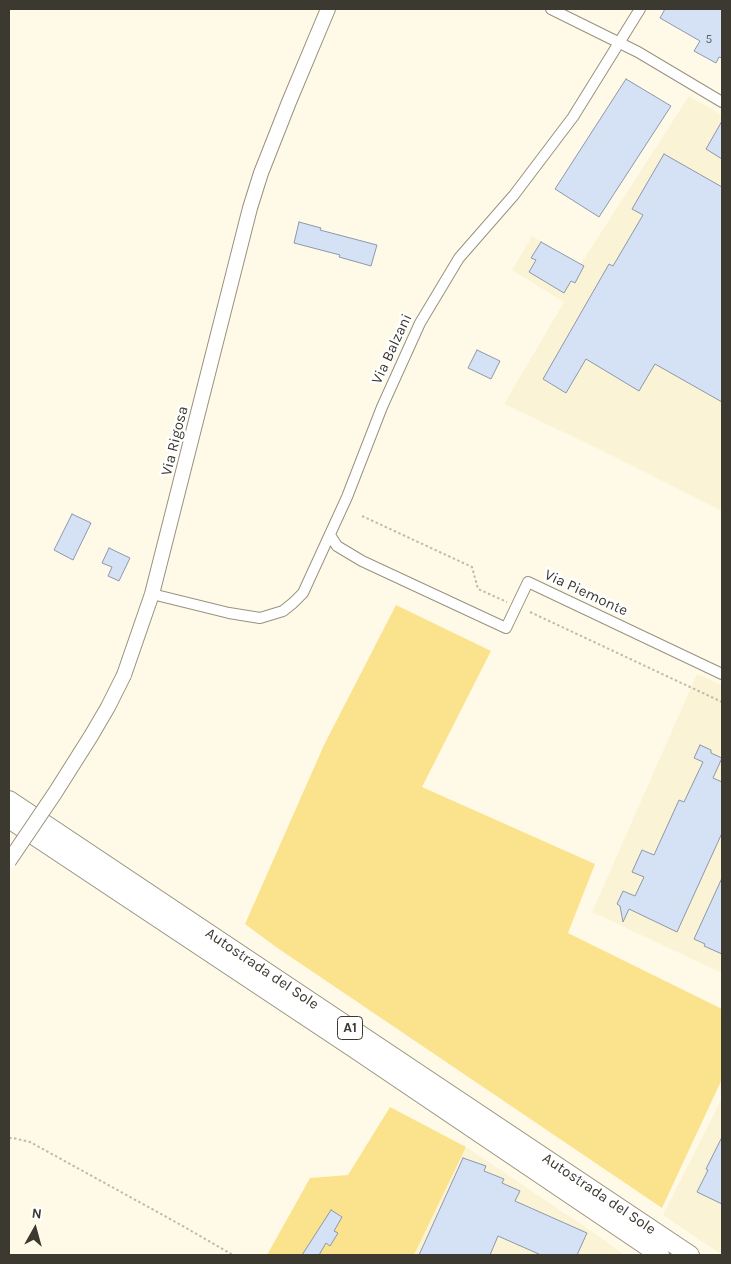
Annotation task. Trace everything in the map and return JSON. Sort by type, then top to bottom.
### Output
[{"type":"highway","name":"Autostrada del Sole","points":[[9,800],[690,1255]]},
{"type":"highway","name":"Autostrada del Sole","points":[[9,819],[660,1255]]},
{"type":"main road","name":"Via Rigosa","points":[[9,861],[91,736],[124,675],[152,594],[250,208],[264,164],[328,9]]},
{"type":"street","points":[[551,9],[620,42],[722,102]]},
{"type":"street","name":"Via Balzani","points":[[152,594],[244,616],[260,618],[283,611],[303,593],[347,497],[382,408],[420,323],[459,258],[514,195],[573,117],[640,9]]},
{"type":"street","name":"Via Piemonte","points":[[330,535],[337,546],[362,561],[506,628],[528,582],[722,674]]},
{"type":"path","points":[[362,516],[472,567],[478,589],[512,604]]},
{"type":"path","points":[[530,612],[722,702]]},
{"type":"path","points":[[9,1138],[30,1142],[233,1255]]},
{"type":"shaded area","points":[[689,96],[722,115],[722,511],[504,404],[564,302],[512,270],[532,236],[580,265]]},
{"type":"shaded area","points":[[396,605],[491,651],[422,787],[595,864],[568,933],[722,1009],[722,1079],[662,1208],[276,947],[245,924],[324,745]]},
{"type":"shaded area","points":[[697,674],[722,685],[722,973],[592,912]]},
{"type":"shaded area","points":[[722,1098],[722,1255],[663,1215]]},
{"type":"shaded area","points":[[390,1107],[466,1147],[414,1255],[267,1255],[310,1178],[348,1175]]},
{"type":"shaded area","points":[[466,1147],[600,1237],[624,1255],[414,1255]]},
{"type":"building","points":[[665,9],[722,9],[722,58],[719,57],[716,63],[694,51],[700,41],[660,18]]},
{"type":"building","points":[[626,79],[671,106],[599,217],[555,189]]},
{"type":"building","points":[[722,121],[722,159],[706,149]]},
{"type":"building","points":[[664,154],[722,187],[722,402],[655,364],[639,391],[586,359],[566,393],[543,379],[609,264],[613,266],[643,215],[632,209]]},
{"type":"building","points":[[299,222],[321,228],[320,230],[377,245],[371,266],[339,257],[340,255],[294,243]]},
{"type":"building","points":[[541,242],[584,266],[575,283],[571,281],[564,293],[529,272],[536,260],[531,258]]},
{"type":"building","points":[[477,350],[500,361],[491,379],[468,368]]},
{"type":"building","points":[[72,514],[91,523],[73,560],[54,550]]},
{"type":"building","points":[[109,548],[130,558],[119,581],[108,576],[112,567],[102,563]]},
{"type":"building","points":[[700,745],[722,758],[713,778],[722,782],[722,833],[677,932],[629,909],[623,922],[620,906],[617,904],[623,891],[635,896],[644,877],[632,872],[642,850],[654,855],[679,800],[684,802],[703,762],[694,758]]},
{"type":"building","points":[[722,878],[722,954],[694,939]]},
{"type":"building","points":[[722,1137],[722,1204],[697,1192]]},
{"type":"building","points":[[463,1158],[486,1166],[484,1171],[504,1179],[502,1183],[520,1191],[515,1201],[587,1233],[577,1255],[541,1255],[498,1236],[490,1255],[419,1255]]},
{"type":"building","points":[[331,1210],[342,1217],[334,1231],[338,1233],[330,1246],[326,1243],[319,1255],[302,1255]]}]
